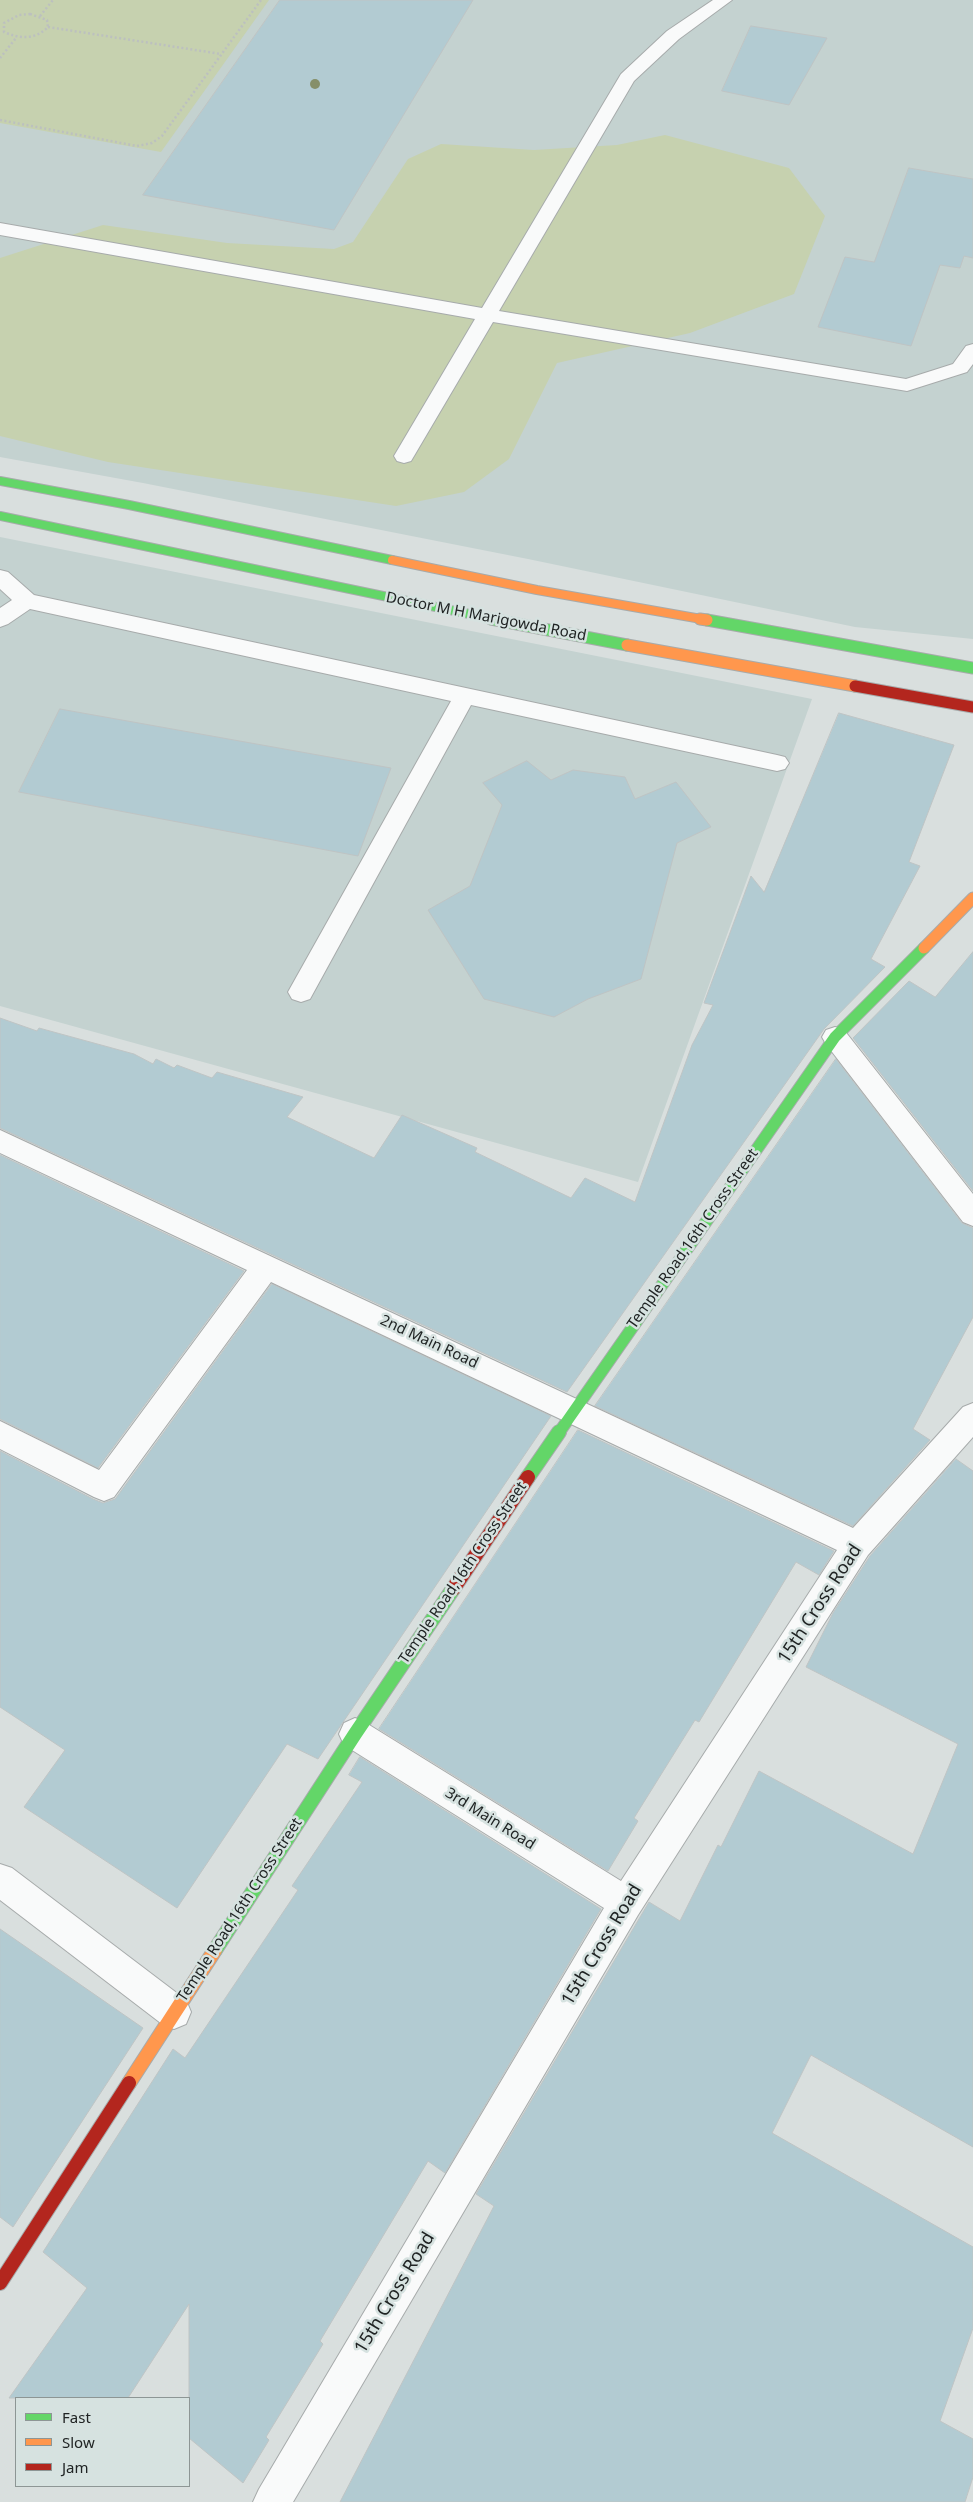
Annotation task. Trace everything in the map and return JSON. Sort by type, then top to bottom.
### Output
[{"type":"main road","points":[[0,480],[537,590],[973,668]]},
{"type":"main road","name":"Doctor M H Marigowda Road","points":[[0,516],[111,537],[523,626],[973,707]]},
{"type":"main road","name":"Temple Road,16th Cross Street","points":[[0,2283],[354,1734],[574,1409],[835,1037],[973,898]]},
{"type":"street","points":[[404,456],[627,78],[673,35],[724,0]]},
{"type":"street","points":[[0,229],[488,315],[907,385],[960,368],[973,350]]},
{"type":"street","points":[[0,577],[27,601],[777,763]]},
{"type":"street","points":[[0,619],[27,601]]},
{"type":"street","points":[[301,992],[465,695]]},
{"type":"street","points":[[835,1037],[973,1214]]},
{"type":"street","name":"2nd Main Road","points":[[0,1140],[266,1267],[574,1409],[857,1545]]},
{"type":"street","points":[[0,1434],[104,1487],[266,1267]]},
{"type":"street","name":"15th Cross Road","points":[[272,2502],[626,1904],[857,1545],[973,1416]]},
{"type":"street","name":"3rd Main Road","points":[[354,1734],[626,1904]]},
{"type":"street","points":[[0,1880],[174,2012]]},
{"type":"path","points":[[40,16],[53,0]]},
{"type":"path","points":[[0,120],[137,146],[152,143],[162,136],[261,0]]},
{"type":"path","points":[[0,23],[4,23],[19,15],[40,16],[47,20],[48,27],[44,32],[36,36],[16,38],[4,32],[4,23]]},
{"type":"path","points":[[48,27],[221,54]]},
{"type":"path","points":[[0,58],[16,38]]},
{"type":"shaded area","points":[[0,0],[973,0],[973,639],[855,627],[528,559],[143,483],[0,457]]},
{"type":"shaded area","points":[[0,537],[812,699],[638,1182],[0,1006]]},
{"type":"green space","points":[[0,0],[269,0],[161,152],[0,123]]},
{"type":"green space","points":[[665,135],[789,168],[825,216],[794,294],[690,333],[557,363],[509,459],[464,492],[396,506],[108,462],[0,436],[0,258],[103,225],[227,243],[334,249],[353,242],[408,159],[441,144],[534,150],[617,145]]},
{"type":"building","points":[[280,0],[473,0],[334,230],[143,195]]},
{"type":"building","points":[[751,26],[827,38],[789,105],[722,91]]},
{"type":"building","points":[[909,168],[973,179],[973,258],[964,256],[960,268],[940,265],[911,346],[818,327],[845,257],[874,262]]},
{"type":"building","points":[[60,709],[391,768],[358,856],[19,792]]},
{"type":"building","points":[[839,713],[954,745],[909,862],[920,866],[871,959],[885,967],[824,1029],[567,1392],[0,1128],[0,1018],[37,1031],[39,1028],[134,1054],[153,1064],[156,1059],[174,1068],[177,1065],[212,1078],[217,1072],[303,1097],[287,1117],[374,1158],[402,1115],[477,1148],[475,1152],[571,1198],[585,1178],[635,1202],[692,1045],[713,1005],[704,1003],[751,876],[764,892]]},
{"type":"building","points":[[527,761],[551,780],[573,770],[625,777],[635,799],[676,782],[711,827],[677,843],[641,979],[588,999],[554,1017],[484,999],[428,910],[470,886],[502,805],[483,783]]},
{"type":"building","points":[[973,952],[973,1191],[853,1038],[909,981],[935,997]]},
{"type":"building","points":[[836,1059],[962,1223],[973,1228],[973,1317],[913,1429],[930,1440],[853,1526],[595,1406]]},
{"type":"building","points":[[0,1155],[244,1271],[98,1468],[0,1419]]},
{"type":"building","points":[[272,1284],[551,1416],[318,1759],[287,1744],[177,1908],[24,1807],[65,1750],[0,1707],[0,1451],[93,1499],[103,1503],[115,1499]]},
{"type":"building","points":[[578,1430],[834,1551],[819,1575],[796,1562],[699,1722],[695,1720],[634,1818],[638,1821],[608,1871],[379,1729]]},
{"type":"building","points":[[956,1459],[973,1471],[973,2147],[811,2055],[772,2133],[973,2247],[973,2328],[940,2421],[973,2439],[973,2477],[965,2502],[340,2502],[494,2206],[476,2194],[649,1902],[680,1921],[718,1845],[721,1847],[759,1771],[913,1854],[958,1744],[806,1667],[833,1613],[870,1556]]},
{"type":"building","points":[[360,1757],[601,1909],[445,2173],[428,2161],[320,2341],[323,2344],[266,2437],[269,2440],[243,2483],[190,2439],[189,2304],[129,2397],[9,2398],[87,2288],[43,2252],[173,2049],[185,2058],[298,1890],[292,1886],[362,1782],[349,1775]]},
{"type":"building","points":[[0,1929],[143,2028],[13,2227],[0,2217]]},
{"type":"traffic: fast","points":[[0,481],[129,505],[392,560]]},
{"type":"traffic: fast","points":[[0,516],[627,645]]},
{"type":"traffic: fast","points":[[707,620],[973,668]]},
{"type":"traffic: fast","points":[[528,1477],[835,1037],[924,948]]},
{"type":"traffic: fast","points":[[215,1950],[355,1734],[453,1589]]},
{"type":"traffic: slow","points":[[392,560],[537,590],[707,620]]},
{"type":"traffic: slow","points":[[627,645],[855,686]]},
{"type":"traffic: slow","points":[[924,948],[973,898]]},
{"type":"traffic: slow","points":[[129,2083],[215,1950]]},
{"type":"traffic: jam","points":[[855,686],[973,707]]},
{"type":"traffic: jam","points":[[453,1589],[528,1477]]},
{"type":"traffic: jam","points":[[0,2283],[129,2083]]}]
